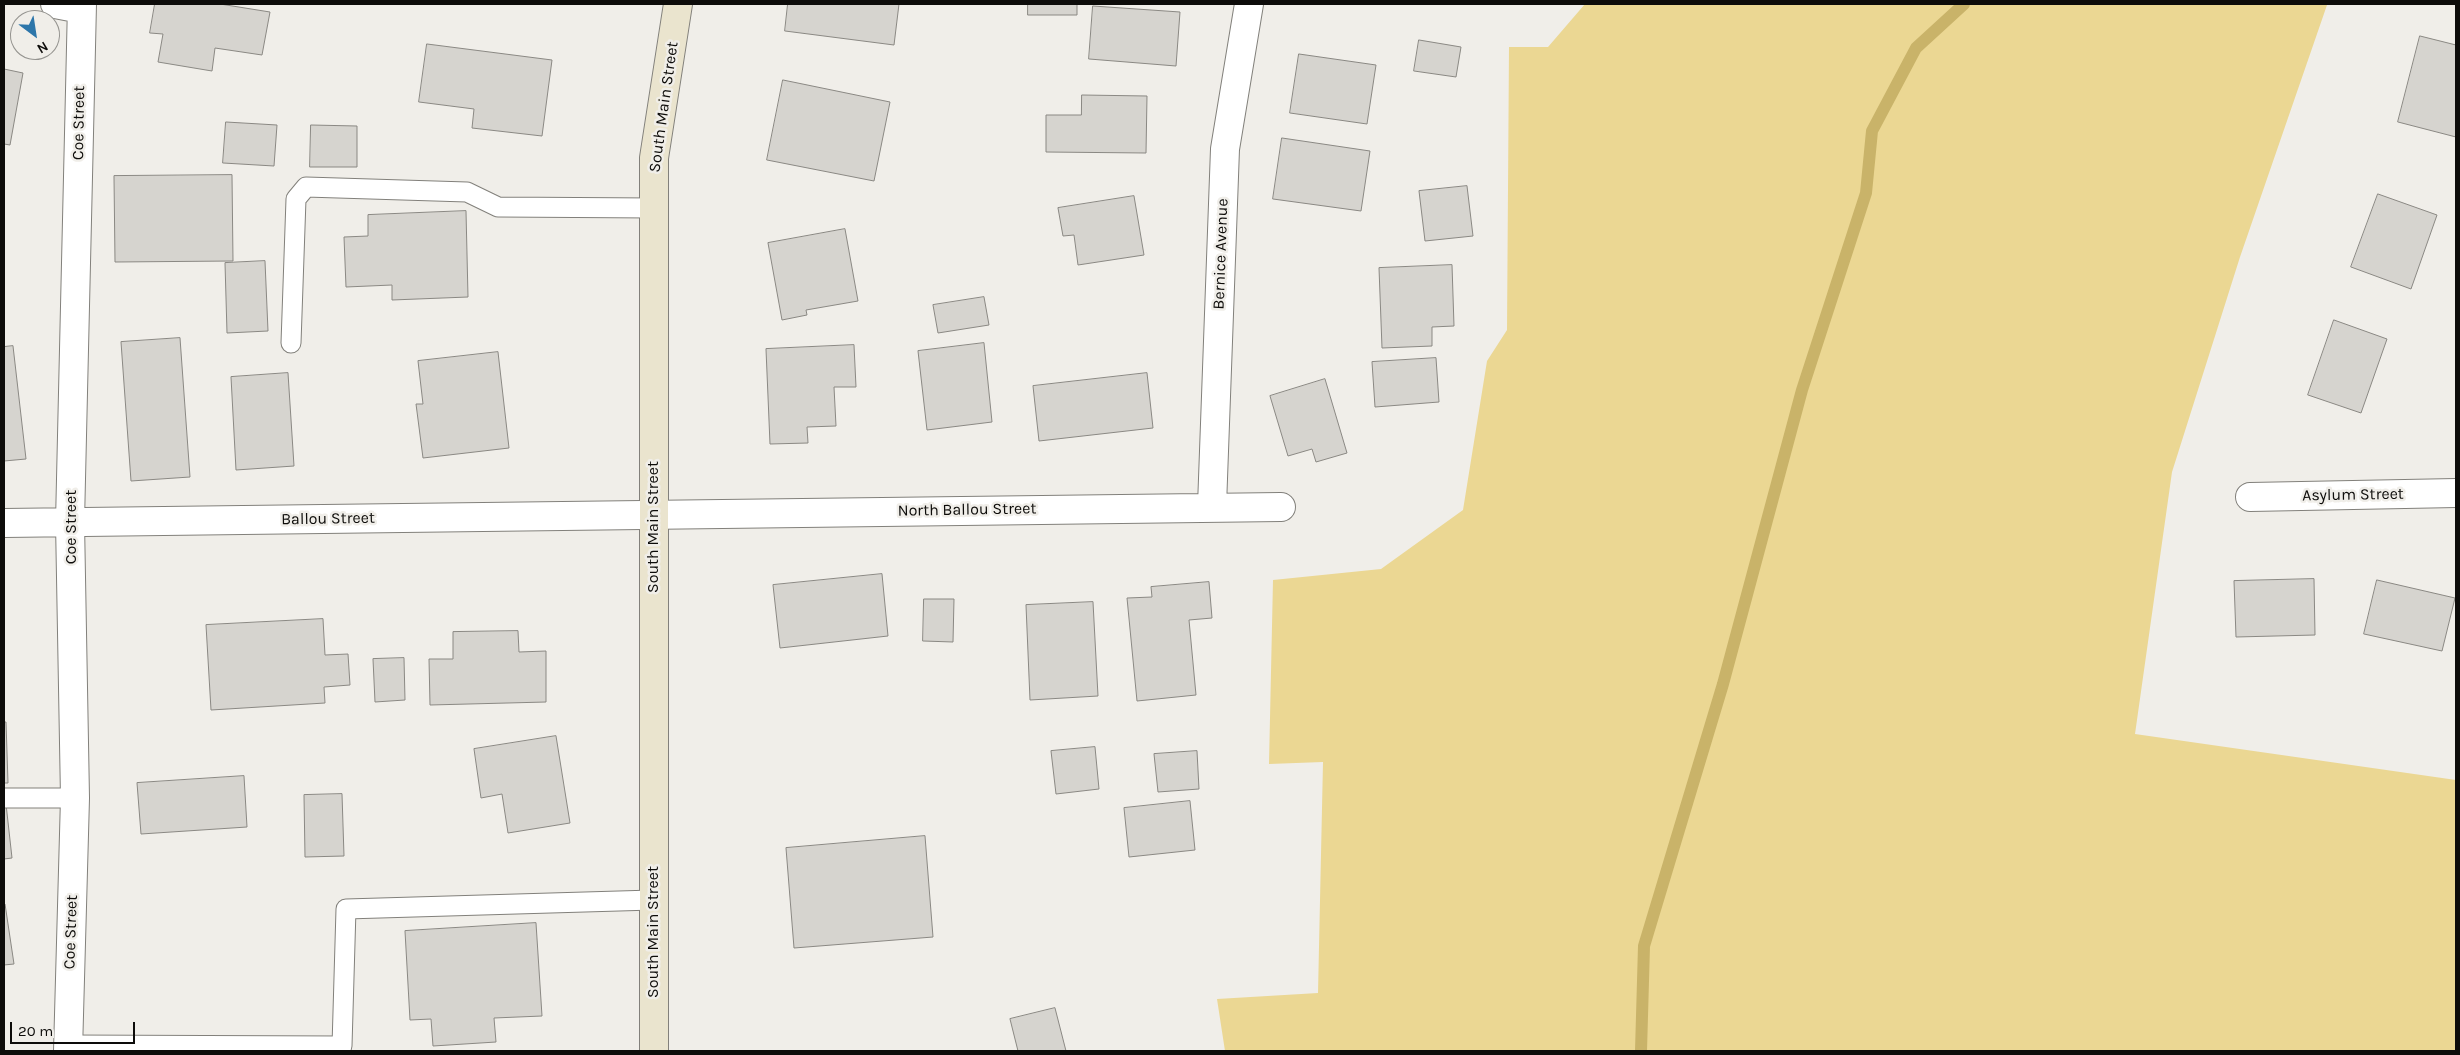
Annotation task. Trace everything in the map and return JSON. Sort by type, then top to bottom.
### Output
[{"type":"main road","name":"South Main Street","points":[[654,1051],[654,158],[678,4]]},
{"type":"street","points":[[55,4],[81,6]]},
{"type":"street","name":"Bernice Avenue","points":[[1212,506],[1225,149],[1249,4]]},
{"type":"street","name":"Coe Street","points":[[68,1048],[75,798],[70,522],[81,6]]},
{"type":"street","name":"Asylum Street","points":[[2250,497],[2455,489]]},
{"type":"street","name":"North Ballou Street","points":[[653,514],[1212,506],[1282,507]]},
{"type":"street","name":"Ballou Street","points":[[4,523],[653,514]]},
{"type":"lane","points":[[291,343],[296,199],[306,187],[467,192],[498,207],[654,208]]},
{"type":"lane","points":[[4,798],[75,798]]},
{"type":"lane","points":[[68,1048],[342,1046],[346,909],[653,900]]},
{"type":"shaded area","points":[[1585,4],[2327,5],[2240,257],[2172,472],[2135,734],[2456,780],[2456,1051],[1225,1051],[1217,999],[1318,993],[1323,762],[1269,764],[1273,580],[1381,569],[1463,510],[1487,361],[1507,330],[1509,47],[1548,47]]},
{"type":"building","points":[[155,4],[220,4],[270,12],[262,55],[215,48],[212,71],[158,62],[163,34],[150,33]]},
{"type":"building","points":[[788,4],[899,4],[894,45],[785,31]]},
{"type":"building","points":[[1028,4],[1077,4],[1077,15],[1028,15]]},
{"type":"building","points":[[1093,6],[1180,12],[1176,66],[1089,59]]},
{"type":"building","points":[[2420,36],[2456,45],[2456,137],[2398,122]]},
{"type":"building","points":[[1419,40],[1461,47],[1456,77],[1414,71]]},
{"type":"building","points":[[427,44],[552,60],[542,136],[472,128],[474,109],[419,102]]},
{"type":"building","points":[[1299,54],[1376,65],[1367,124],[1290,113]]},
{"type":"building","points":[[4,69],[23,73],[10,145],[4,144]]},
{"type":"building","points":[[783,80],[890,102],[874,181],[767,160]]},
{"type":"building","points":[[1082,95],[1147,96],[1146,153],[1046,152],[1046,115],[1081,115]]},
{"type":"building","points":[[226,122],[277,125],[274,166],[223,163]]},
{"type":"building","points":[[311,125],[357,126],[357,167],[310,167]]},
{"type":"building","points":[[1282,138],[1370,151],[1361,211],[1273,199]]},
{"type":"building","points":[[232,175],[233,261],[115,262],[114,176]]},
{"type":"building","points":[[1467,186],[1473,236],[1425,241],[1419,191]]},
{"type":"building","points":[[2378,194],[2437,215],[2411,289],[2351,267]]},
{"type":"building","points":[[1134,196],[1144,255],[1078,265],[1074,235],[1063,236],[1058,208]]},
{"type":"building","points":[[466,211],[468,297],[392,300],[392,285],[346,287],[344,237],[368,236],[368,215]]},
{"type":"building","points":[[845,229],[858,301],[806,310],[807,315],[782,320],[768,243]]},
{"type":"building","points":[[265,261],[268,331],[227,333],[225,263]]},
{"type":"building","points":[[1452,265],[1454,326],[1432,327],[1432,346],[1382,348],[1379,268]]},
{"type":"building","points":[[984,297],[989,325],[938,333],[933,305]]},
{"type":"building","points":[[2334,320],[2387,339],[2361,413],[2308,395]]},
{"type":"building","points":[[180,338],[190,477],[131,481],[121,342]]},
{"type":"building","points":[[984,343],[992,422],[927,430],[918,351]]},
{"type":"building","points":[[854,345],[856,387],[834,387],[836,426],[807,427],[808,443],[770,444],[766,349]]},
{"type":"building","points":[[13,346],[26,459],[4,461],[4,347]]},
{"type":"building","points":[[498,352],[509,448],[423,458],[416,404],[423,404],[418,361]]},
{"type":"building","points":[[1436,358],[1439,402],[1375,407],[1372,362]]},
{"type":"building","points":[[288,373],[294,466],[236,470],[231,377]]},
{"type":"building","points":[[1147,373],[1153,428],[1039,441],[1033,386]]},
{"type":"building","points":[[1325,379],[1347,453],[1316,462],[1312,449],[1288,456],[1270,396]]},
{"type":"building","points":[[882,574],[888,636],[780,648],[773,585]]},
{"type":"building","points":[[2314,579],[2315,635],[2236,637],[2234,581]]},
{"type":"building","points":[[2377,580],[2455,598],[2442,651],[2364,634]]},
{"type":"building","points":[[1209,582],[1212,618],[1189,620],[1196,695],[1137,701],[1127,598],[1152,597],[1151,587]]},
{"type":"building","points":[[924,599],[954,599],[953,642],[923,641]]},
{"type":"building","points":[[1093,602],[1098,696],[1030,700],[1026,605]]},
{"type":"building","points":[[323,619],[325,655],[348,654],[350,685],[324,687],[325,703],[211,710],[206,625]]},
{"type":"building","points":[[518,631],[519,652],[546,651],[546,702],[430,705],[429,659],[453,659],[453,632]]},
{"type":"building","points":[[404,658],[405,700],[375,702],[373,659]]},
{"type":"building","points":[[4,722],[6,722],[8,783],[4,783]]},
{"type":"building","points":[[556,736],[570,823],[508,833],[502,794],[481,798],[474,749]]},
{"type":"building","points":[[1095,747],[1099,789],[1056,794],[1051,751]]},
{"type":"building","points":[[1197,751],[1199,789],[1158,792],[1154,754]]},
{"type":"building","points":[[244,776],[247,827],[141,834],[137,783]]},
{"type":"building","points":[[342,794],[344,856],[305,857],[304,795]]},
{"type":"building","points":[[1190,801],[1195,850],[1129,857],[1124,808]]},
{"type":"building","points":[[4,804],[6,804],[12,858],[4,859]]},
{"type":"building","points":[[925,836],[933,937],[794,948],[786,848]]},
{"type":"building","points":[[4,904],[14,964],[4,965]]},
{"type":"building","points":[[536,923],[542,1016],[494,1018],[496,1042],[433,1046],[431,1019],[410,1020],[405,931]]},
{"type":"building","points":[[1055,1008],[1066,1051],[1018,1051],[1010,1019]]},
{"type":"waterway","points":[[1641,1051],[1644,946],[1723,684],[1802,390],[1866,193],[1872,131],[1916,48],[1964,4]]}]
